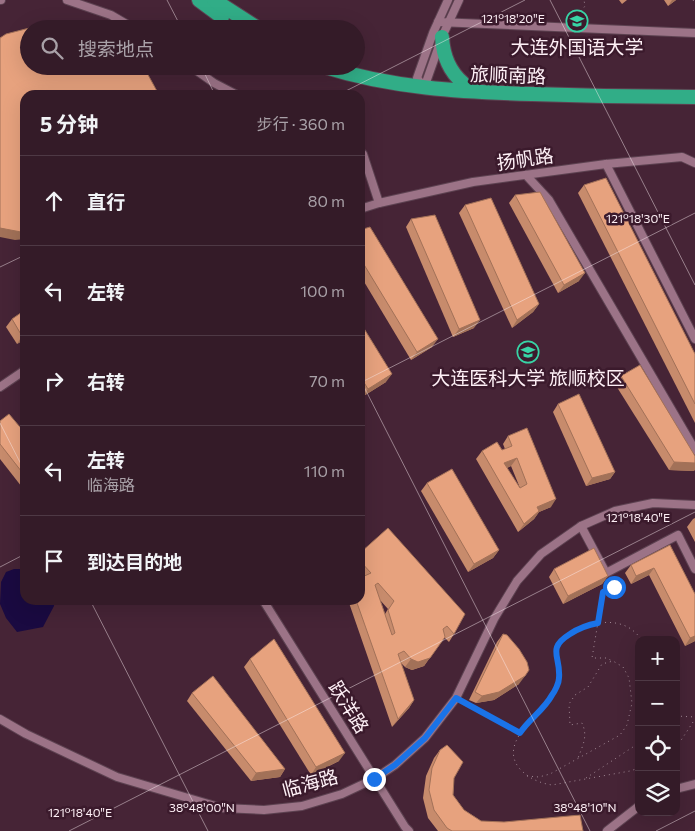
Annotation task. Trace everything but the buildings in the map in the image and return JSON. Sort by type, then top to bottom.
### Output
[{"type":"highway","points":[[198,0],[228,20]]},
{"type":"highway","points":[[214,0],[245,20]]},
{"type":"highway","points":[[442,37],[448,64],[463,84]]},
{"type":"highway","name":"旅顺南路","points":[[365,69],[462,92],[695,97]]},
{"type":"highway","name":"旅顺南路","points":[[354,75],[371,80],[463,84],[695,88]]},
{"type":"street","points":[[67,0],[111,15],[120,20]]},
{"type":"street","points":[[423,82],[438,22],[448,0]]},
{"type":"street","points":[[423,82],[459,0]]},
{"type":"street","points":[[438,22],[695,33]]},
{"type":"street","points":[[203,75],[227,90]]},
{"type":"street","name":"扬帆路","points":[[365,207],[473,182],[606,164],[682,157],[695,163]]},
{"type":"street","points":[[365,160],[379,203]]},
{"type":"street","points":[[606,164],[695,339]]},
{"type":"street","points":[[526,175],[549,200],[695,450]]},
{"type":"street","points":[[0,388],[20,374]]},
{"type":"street","name":"临海路","points":[[0,719],[26,734],[117,777],[222,808],[264,810],[302,806],[342,794],[374,779],[395,765],[425,738],[456,698],[494,619],[517,581],[541,554],[581,526],[615,511],[653,503],[695,505]]},
{"type":"street","points":[[581,526],[606,573],[678,535],[695,569]]},
{"type":"street","name":"跃洋路","points":[[265,605],[374,779],[409,831]]},
{"type":"street","points":[[680,788],[695,784]]},
{"type":"street","points":[[607,831],[635,809]]},
{"type":"path","points":[[580,29],[579,20],[580,13],[585,6],[584,0]]},
{"type":"path","points":[[526,775],[539,777],[550,774],[620,735],[628,725],[632,703],[629,678],[623,667],[613,661],[607,658],[592,658],[603,592],[614,587],[606,573]]},
{"type":"path","points":[[635,769],[552,785],[541,783],[526,775],[516,764],[514,750],[520,733],[552,696],[560,679],[556,649],[559,641],[582,626],[598,623],[616,623],[631,629],[638,636]]},
{"type":"path","points":[[578,758],[586,739],[586,730],[582,722],[570,725],[569,704],[575,695],[588,687],[602,664],[613,661]]},
{"type":"path","points":[[456,698],[520,733]]},
{"type":"path","points":[[680,716],[695,718],[680,742]]},
{"type":"path","points":[[585,779],[635,746]]},
{"type":"shaded area","points":[[20,569],[20,605],[54,605],[43,627],[17,632],[6,618],[0,604],[1,582],[6,572]]},
{"type":"place","name":"大连外国语大学","points":[[577,21]]},
{"type":"place","name":"大连医科大学 旅顺校区","points":[[528,352]]},
{"type":"route","points":[[374,779],[395,765],[425,738],[456,698],[520,733],[552,696],[560,679],[556,649],[559,641],[582,626],[598,623],[603,592],[614,587]]}]
